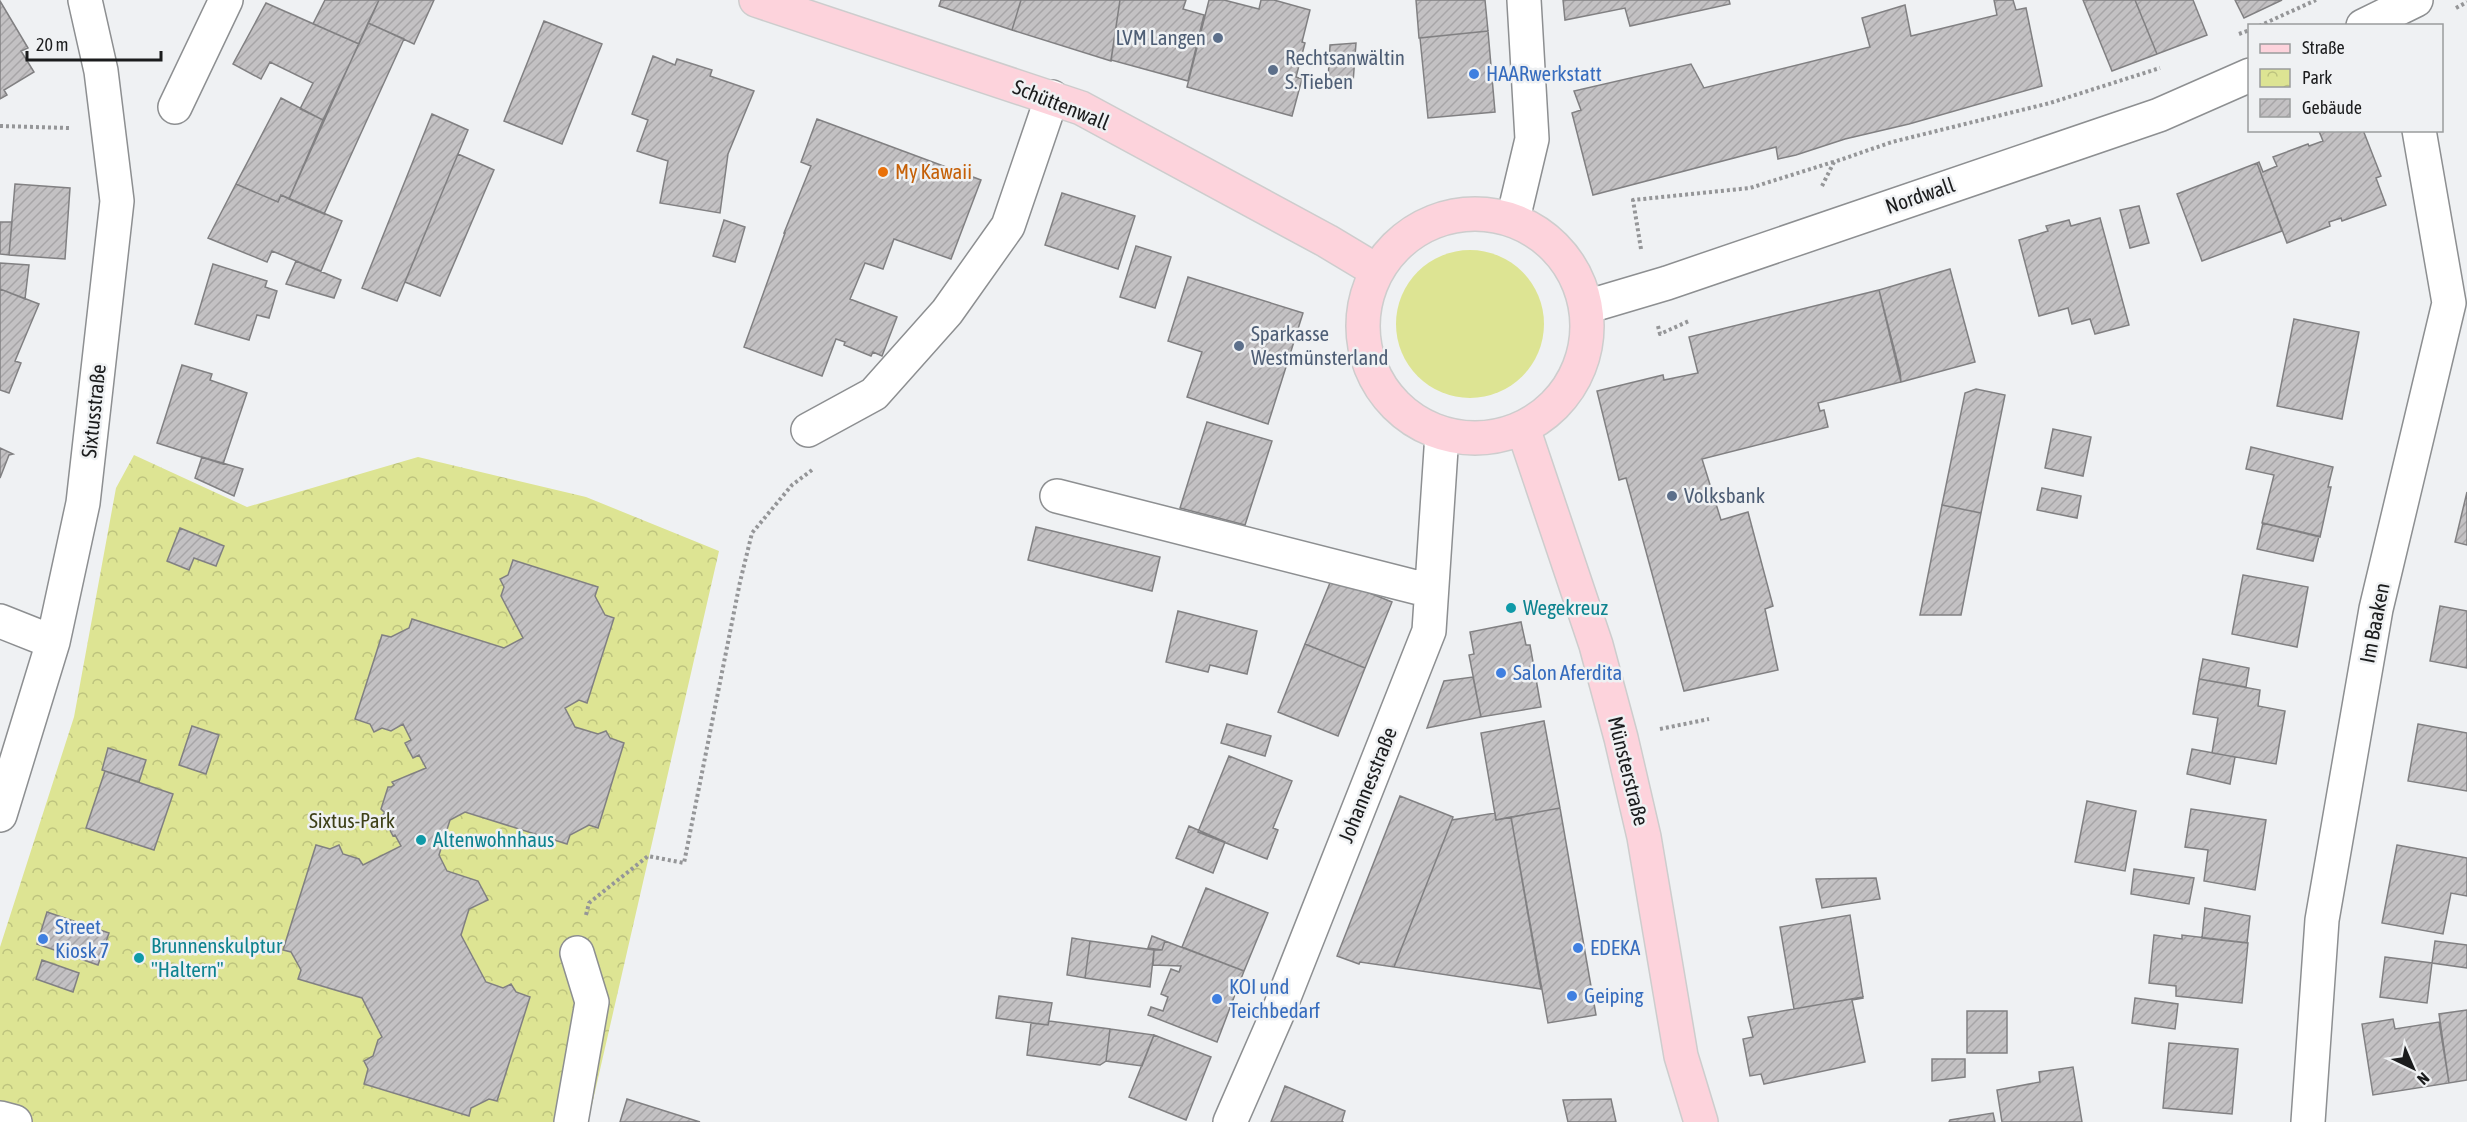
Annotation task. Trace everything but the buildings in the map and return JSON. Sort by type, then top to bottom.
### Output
[{"type":"main road","name":"Schüttenwall","points":[[756,0],[1081,108],[1327,241],[1377,271]]},
{"type":"main road","points":[[1483,213],[1513,219],[1551,242],[1576,275],[1586,307],[1585,350],[1573,382],[1551,409],[1523,428],[1484,439],[1442,434],[1407,416],[1380,387],[1365,349],[1363,309],[1377,271],[1396,246],[1421,227],[1451,216],[1483,213]]},
{"type":"main road","name":"Münsterstraße","points":[[1523,428],[1596,645],[1621,738],[1644,837],[1681,1056],[1701,1122]]},
{"type":"street","name":"Sixtusstraße","points":[[0,815],[53,642],[83,503],[117,201],[101,71],[85,0]]},
{"type":"street","points":[[175,107],[226,0]]},
{"type":"street","points":[[1513,219],[1532,139],[1524,0]]},
{"type":"street","points":[[2369,24],[2405,12]]},
{"type":"street","name":"Nordwall","points":[[1586,307],[1667,283],[2159,115],[2248,76]]},
{"type":"street","points":[[808,430],[874,394],[947,312],[1008,226],[1052,97]]},
{"type":"street","name":"Im Baaken","points":[[2308,1122],[2322,920],[2372,632],[2449,303],[2419,132]]},
{"type":"street","name":"Johannesstraße","points":[[1230,1122],[1279,1010],[1429,631],[1442,434]]},
{"type":"street","points":[[1057,496],[1431,591]]},
{"type":"street","points":[[0,621],[53,642]]},
{"type":"street","points":[[571,1122],[592,1002],[577,953]]},
{"type":"street","points":[[0,1118],[15,1122]]},
{"type":"path","points":[[2263,24],[2316,0]]},
{"type":"path","points":[[2230,39],[2248,31]]},
{"type":"path","points":[[1796,239],[1834,162],[1892,142],[2050,103],[2170,65]]},
{"type":"path","points":[[0,126],[107,128]]},
{"type":"path","points":[[577,953],[589,903],[648,856],[684,862],[740,582]]},
{"type":"path","points":[[1621,738],[1709,719]]},
{"type":"green space","points":[[1470,250],[1498,256],[1522,272],[1538,296],[1544,324],[1538,352],[1522,376],[1498,392],[1470,398],[1442,392],[1418,376],[1402,352],[1396,324],[1402,296],[1418,272],[1442,256]]},
{"type":"green space","name":"Sixtus-Park","points":[[134,455],[247,507],[418,457],[586,497],[719,551],[588,1122],[0,1122],[0,947],[74,717],[116,488]]},
{"type":"place","name":"LVM Langen","points":[[1218,38]]},
{"type":"place","name":"Rechtsanwältin S. Tieben","points":[[1273,70]]},
{"type":"place","name":"HAARwerkstatt","points":[[1474,74]]},
{"type":"place","name":"My Kawaii","points":[[883,172]]},
{"type":"place","name":"Sparkasse Westmünsterland","points":[[1239,346]]},
{"type":"place","name":"Volksbank","points":[[1672,496]]},
{"type":"place","name":"Wegekreuz","points":[[1511,608]]},
{"type":"place","name":"Salon Aferdita","points":[[1501,673]]},
{"type":"place","name":"Altenwohnhaus","points":[[421,840]]},
{"type":"place","name":"Street Kiosk 7","points":[[43,939]]},
{"type":"place","name":"EDEKA","points":[[1578,948]]},
{"type":"place","name":"Brunnenskulptur \"Haltern\"","points":[[139,958]]},
{"type":"place","name":"Geiping","points":[[1572,996]]},
{"type":"place","name":"KOI und Teichbedarf","points":[[1217,999]]}]
